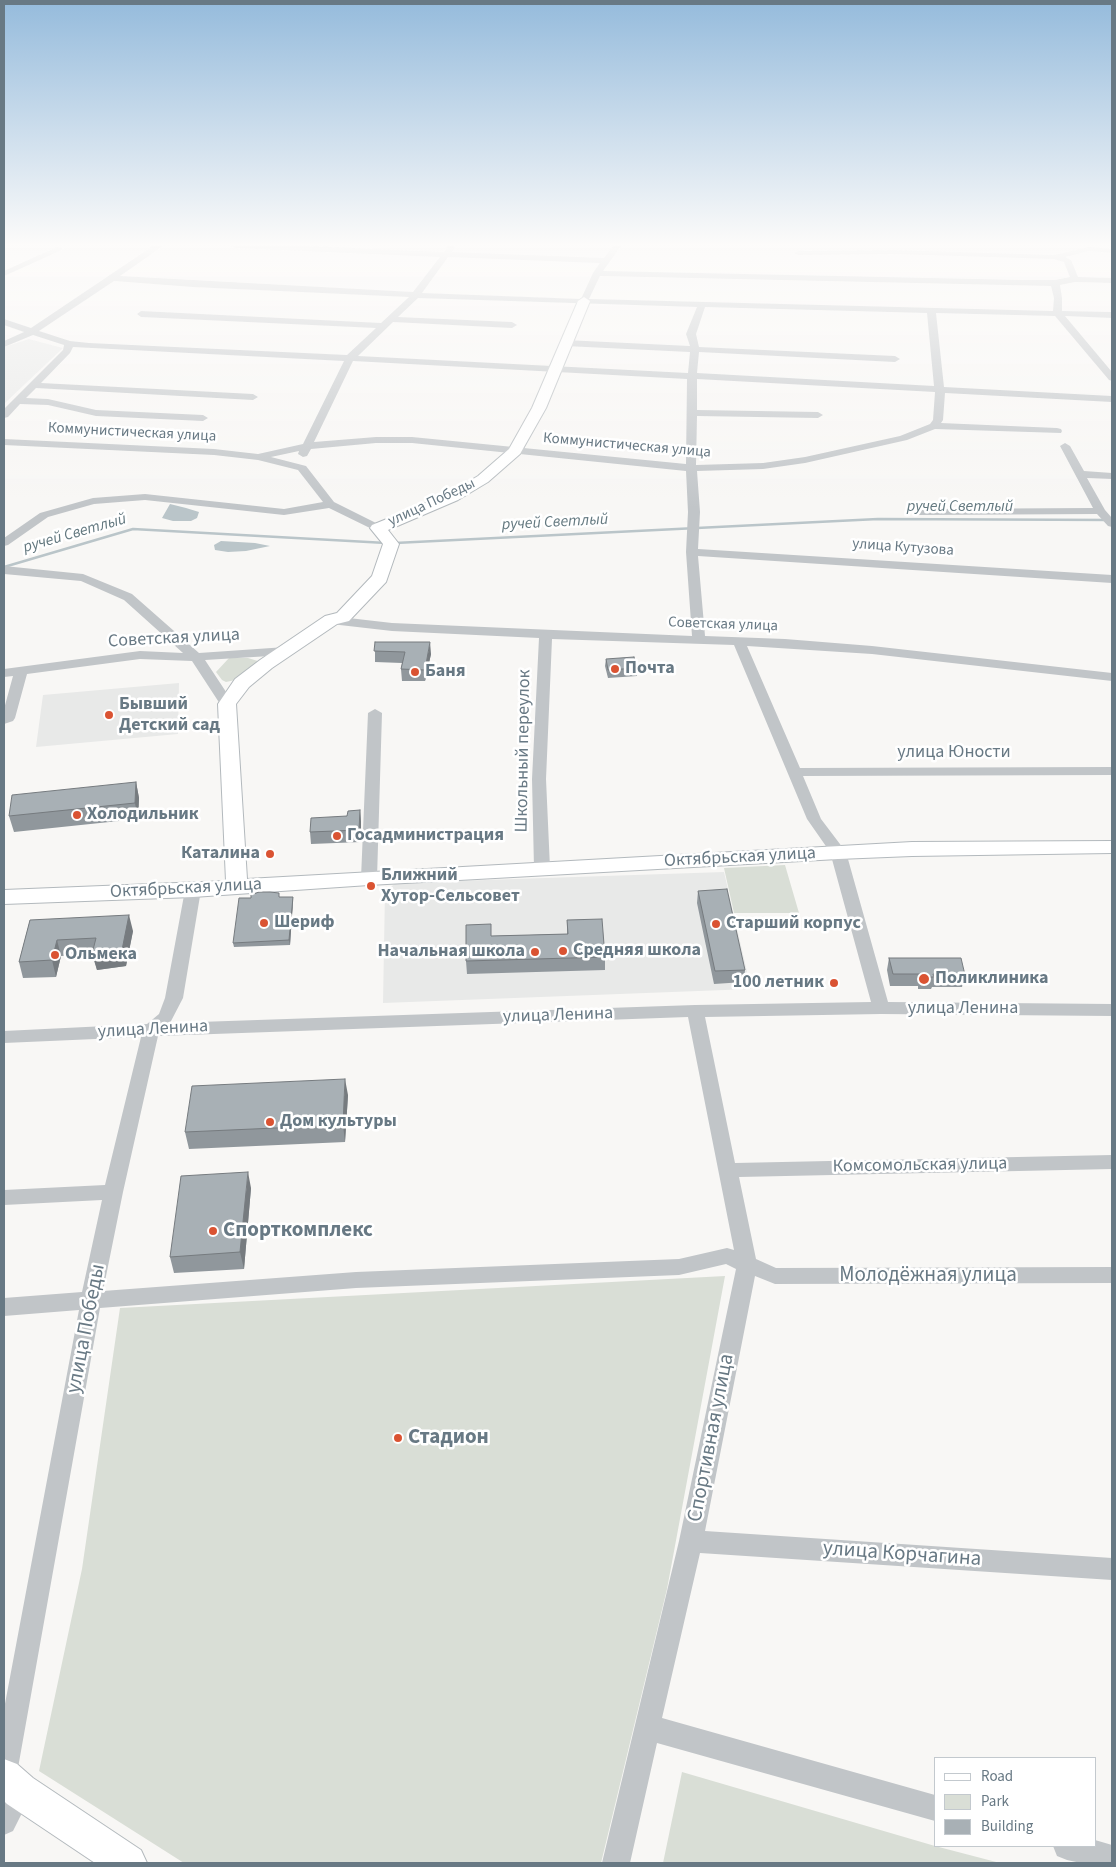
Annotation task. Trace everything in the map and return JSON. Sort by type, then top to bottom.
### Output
[{"type":"street","points":[[4,344],[27,333]]},
{"type":"street","points":[[38,333],[69,344],[938,388],[1112,399]]},
{"type":"street","points":[[226,704],[242,683],[331,620],[343,617],[380,578],[391,544],[378,528],[330,504],[302,468],[301,458],[350,358],[376,333]]},
{"type":"street","name":"улица Победы","points":[[378,528],[453,497],[483,479],[515,451],[539,408],[569,333]]},
{"type":"street","points":[[691,333],[695,349],[692,376],[691,468],[694,512],[692,552],[699,639]]},
{"type":"street","points":[[933,333],[940,395],[938,420],[934,426]]},
{"type":"street","points":[[1074,333],[1112,378]]},
{"type":"street","points":[[565,343],[895,359]]},
{"type":"street","points":[[4,415],[68,351],[69,344]]},
{"type":"street","points":[[1096,358],[1112,359]]},
{"type":"street","points":[[33,385],[253,397]]},
{"type":"street","points":[[18,401],[48,402],[96,413],[203,418]]},
{"type":"street","points":[[693,413],[818,415]]},
{"type":"street","points":[[934,426],[1057,431]]},
{"type":"street","name":"Коммунистическая улица","points":[[258,457],[306,446],[341,442],[412,440],[691,468],[763,466],[805,460],[903,438],[934,426]]},
{"type":"street","name":"Коммунистическая улица","points":[[4,442],[214,452],[258,457],[302,468]]},
{"type":"street","points":[[1065,446],[1100,511],[1112,524]]},
{"type":"street","points":[[1081,474],[1112,476]]},
{"type":"street","points":[[4,543],[44,515],[93,501],[145,497],[284,512],[330,504]]},
{"type":"street","points":[[918,512],[1100,511]]},
{"type":"street","name":"улица Кутузова","points":[[692,552],[1112,579]]},
{"type":"street","points":[[4,570],[83,578],[128,597],[196,657],[226,704],[236,887]]},
{"type":"street","name":"Советская улица","points":[[331,620],[392,627],[546,635],[699,639],[872,650],[1112,677]]},
{"type":"street","name":"Школьный переулок","points":[[542,868],[538,779],[546,635]]},
{"type":"street","points":[[739,641],[814,819],[838,852],[881,1008]]},
{"type":"street","name":"Советская улица","points":[[4,673],[140,655],[196,657],[286,651]]},
{"type":"street","points":[[4,734],[6,719],[21,672]]},
{"type":"street","points":[[369,878],[375,713]]},
{"type":"street","name":"улица Юности","points":[[795,772],[1112,771]]},
{"type":"street","name":"Октябрьская улица","points":[[4,897],[193,890],[369,878],[838,852],[912,849],[1112,847]]},
{"type":"street","points":[[151,1030],[166,1017],[174,998],[193,890]]},
{"type":"street","name":"улица Ленина","points":[[4,1037],[695,1011],[881,1008],[1112,1010]]},
{"type":"street","name":"Спортивная улица","points":[[616,1863],[692,1542],[747,1265],[695,1011]]},
{"type":"street","name":"улица Победы","points":[[8,1792],[91,1300],[113,1192],[151,1030]]},
{"type":"street","name":"Комсомольская улица","points":[[727,1170],[1112,1162]]},
{"type":"street","points":[[4,1197],[113,1192]]},
{"type":"street","name":"Молодёжная улица","points":[[91,1300],[356,1280],[679,1267],[727,1256],[775,1276],[1112,1275]]},
{"type":"street","points":[[4,1307],[91,1300]]},
{"type":"street","name":"улица Корчагина","points":[[692,1542],[1112,1569]]},
{"type":"street","points":[[647,1727],[934,1808]]},
{"type":"street","points":[[8,1792],[128,1863]]},
{"type":"street","points":[[1071,1847],[1112,1858]]},
{"type":"shaded area","points":[[29,339],[63,348],[4,404],[4,347]]},
{"type":"shaded area","points":[[170,504],[199,512],[197,518],[191,521],[173,521],[162,518]]},
{"type":"shaded area","points":[[221,541],[270,546],[246,551],[228,552],[215,550],[214,545]]},
{"type":"shaded area","name":"Бывший Детский сад","points":[[179,683],[178,734],[36,747],[43,695]]},
{"type":"shaded area","name":"Средняя школа","points":[[724,872],[751,989],[383,1003],[385,891],[396,883]]},
{"type":"green space","points":[[229,658],[248,658],[261,662],[240,679],[226,682],[216,672]]},
{"type":"green space","points":[[785,865],[799,913],[734,913],[724,868]]},
{"type":"green space","points":[[725,1276],[667,1589],[601,1863],[184,1863],[39,1771],[82,1569],[120,1308]]},
{"type":"green space","points":[[682,1772],[934,1847],[1000,1863],[663,1863]]},
{"type":"building","points":[[375,642],[430,642],[425,670],[401,669],[405,652],[374,651]]},
{"type":"building","points":[[634,657],[637,668],[608,670],[606,659]]},
{"type":"building","points":[[136,782],[135,803],[9,816],[12,795]]},
{"type":"building","points":[[360,810],[359,830],[310,832],[311,818],[347,816],[348,811]]},
{"type":"building","name":"Старший корпус","points":[[727,889],[745,970],[715,971],[698,891]]},
{"type":"building","name":"Шериф","points":[[259,892],[279,893],[279,897],[293,897],[289,940],[233,943],[239,898],[251,898],[251,895]]},
{"type":"building","points":[[129,915],[122,950],[92,954],[96,938],[57,940],[52,960],[19,962],[30,920]]},
{"type":"building","points":[[602,919],[605,957],[466,961],[466,925],[491,924],[491,936],[568,934],[567,920]]},
{"type":"building","points":[[889,958],[961,958],[965,975],[933,974],[934,977],[921,977],[920,974],[893,974]]},
{"type":"building","name":"Дом культуры","points":[[345,1079],[343,1125],[185,1132],[192,1086]]},
{"type":"building","name":"Спорткомплекс","points":[[248,1172],[240,1252],[170,1257],[181,1176]]},
{"type":"waterway","name":"ручей Светлый","points":[[395,543],[878,519],[1112,520]]},
{"type":"waterway","name":"ручей Светлый","points":[[4,567],[133,529],[386,543]]},
{"type":"place","name":"Почта","points":[[615,669]]},
{"type":"place","name":"Баня","points":[[415,672]]},
{"type":"place","name":"Бывший Детский сад","points":[[109,715]]},
{"type":"place","name":"Холодильник","points":[[77,815]]},
{"type":"place","name":"Госадминистрация","points":[[337,836]]},
{"type":"place","name":"Каталина","points":[[270,854]]},
{"type":"place","name":"Ближний Хутор-Сельсовет","points":[[371,886]]},
{"type":"place","name":"Шериф","points":[[264,923]]},
{"type":"place","name":"Старший корпус","points":[[716,924]]},
{"type":"place","name":"Средняя школа","points":[[563,951]]},
{"type":"place","name":"Начальная школа","points":[[535,952]]},
{"type":"place","name":"Ольмека","points":[[55,955]]},
{"type":"place","name":"Поликлиника","points":[[924,979]]},
{"type":"place","name":"100 летник","points":[[834,983]]},
{"type":"place","name":"Дом культуры","points":[[270,1122]]},
{"type":"place","name":"Спорткомплекс","points":[[213,1231]]},
{"type":"place","name":"Стадион","points":[[398,1438]]}]
